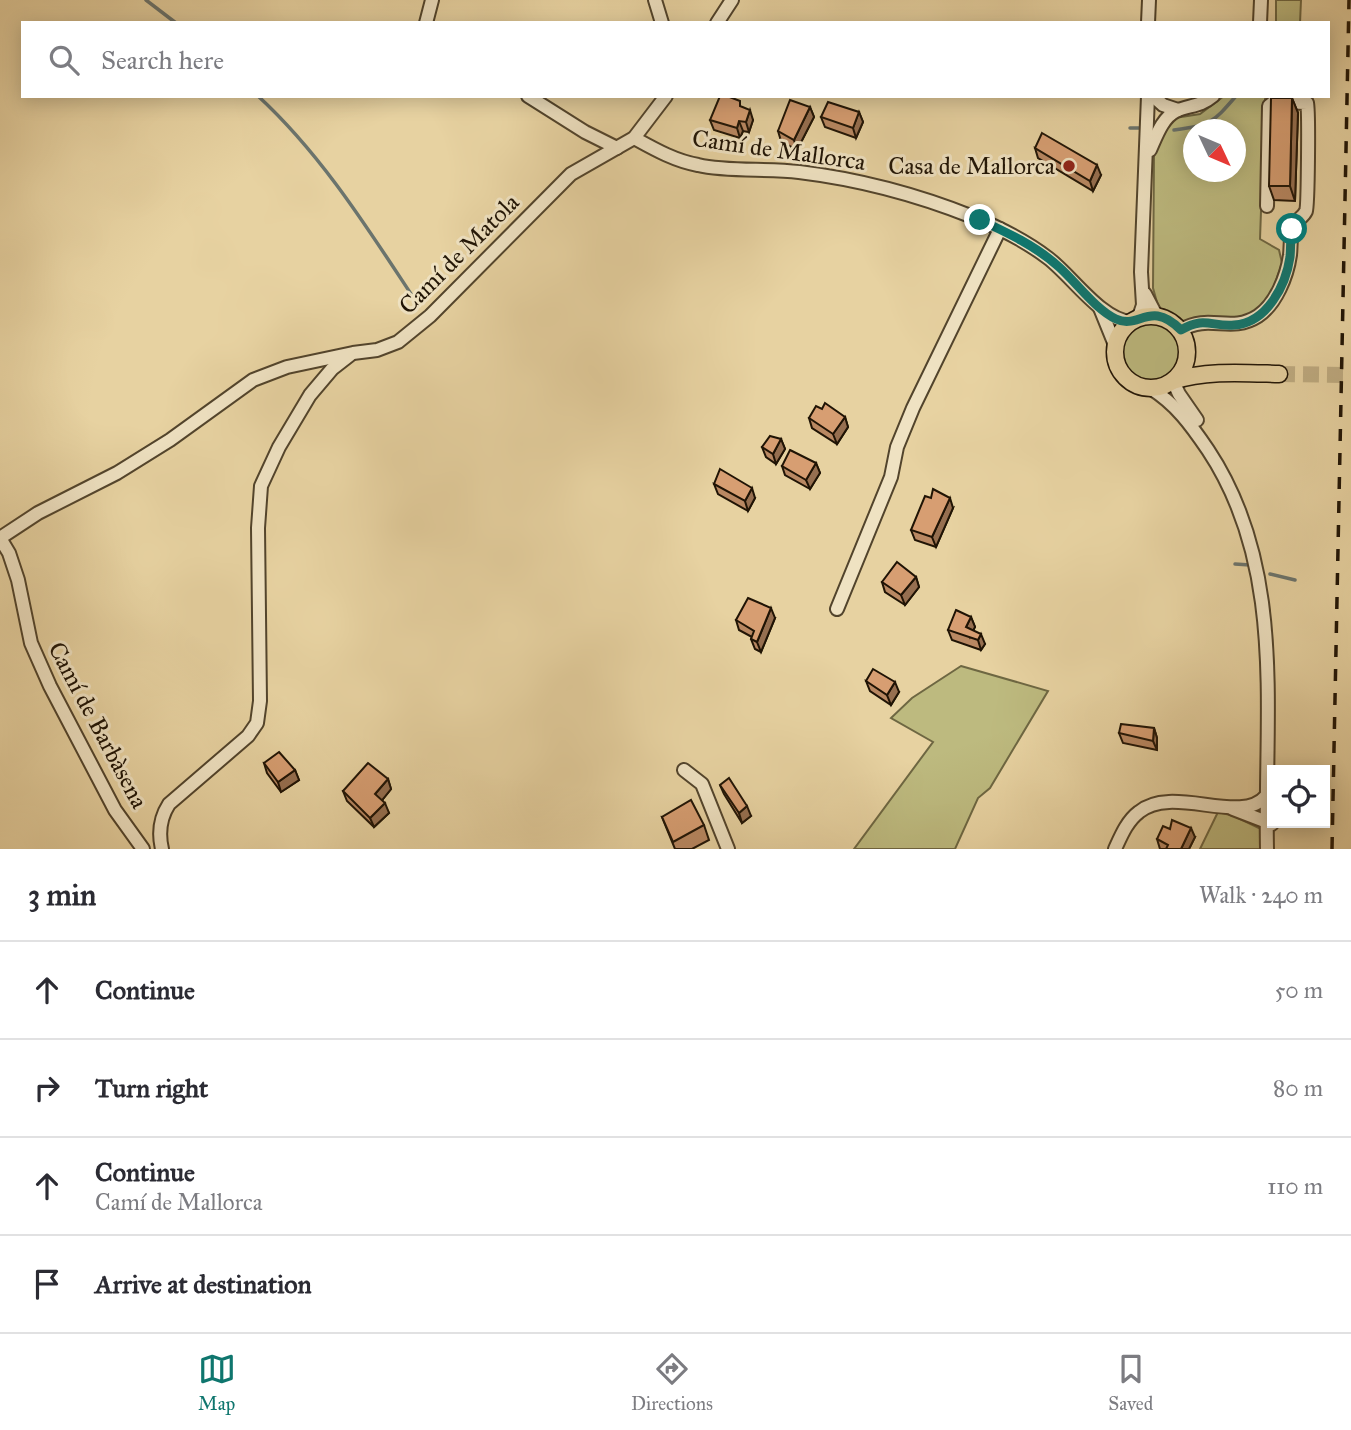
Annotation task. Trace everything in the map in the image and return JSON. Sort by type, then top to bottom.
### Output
[{"type":"main road","points":[[1173,381],[1180,374],[1187,357],[1188,347],[1181,330],[1166,318],[1156,315],[1135,319],[1118,336],[1115,345],[1121,373],[1136,385],[1150,388],[1188,377],[1279,374]]},
{"type":"main road","points":[[1187,357],[1206,370],[1227,374]]},
{"type":"street","points":[[427,21],[432,0]]},
{"type":"street","points":[[655,0],[661,21]]},
{"type":"street","points":[[718,21],[732,0]]},
{"type":"street","points":[[1148,21],[1149,0]]},
{"type":"street","points":[[1260,21],[1261,0]]},
{"type":"street","points":[[531,98],[585,132],[617,148]]},
{"type":"street","name":"Camí de Matola","points":[[0,538],[38,513],[117,472],[170,440],[253,380],[287,367],[377,350],[398,342],[430,316],[571,174],[634,138],[664,98]]},
{"type":"street","points":[[1135,319],[1143,305],[1141,287],[1151,98]]},
{"type":"street","points":[[1153,98],[1163,106],[1178,110],[1200,105],[1210,98]]},
{"type":"street","points":[[1181,330],[1202,321],[1234,325],[1247,321],[1261,314],[1280,289],[1289,262],[1292,229],[1306,208],[1307,103],[1274,102],[1269,106],[1267,206]]},
{"type":"street","points":[[1147,156],[1163,124],[1178,110]]},
{"type":"street","name":"Camí de Mallorca","points":[[634,138],[666,155],[698,166],[797,172],[848,179],[963,213],[1000,229],[1047,257],[1115,319],[1135,319]]},
{"type":"street","points":[[837,609],[891,477],[897,447],[913,408],[1000,229]]},
{"type":"street","points":[[1141,287],[1156,315]]},
{"type":"street","name":"Camí de Mallorca","points":[[1098,305],[1115,345]]},
{"type":"street","points":[[162,849],[159,837],[161,816],[169,804],[248,736],[257,723],[260,701],[258,528],[261,486],[279,447],[310,395],[332,369],[353,353]]},
{"type":"street","points":[[1173,381],[1178,394],[1216,448],[1227,469],[1248,520],[1259,557],[1272,645],[1270,765]]},
{"type":"street","points":[[1150,388],[1163,396],[1188,421],[1219,466],[1234,497],[1252,549],[1266,626],[1267,805]]},
{"type":"street","name":"Camí de Barbàsena","points":[[0,538],[9,553],[18,580],[31,643],[50,686],[115,810],[143,849]]},
{"type":"street","points":[[684,769],[702,784],[728,849]]},
{"type":"street","points":[[1115,849],[1130,821],[1145,808],[1153,805],[1191,802],[1230,808],[1251,807],[1266,796]]},
{"type":"street","points":[[1230,808],[1267,822]]},
{"type":"street","points":[[1269,828],[1270,849]]},
{"type":"shaded area","points":[[1276,0],[1301,0],[1300,21],[1276,21]]},
{"type":"shaded area","points":[[1221,98],[1266,98],[1260,239],[1279,250],[1282,263],[1270,298],[1249,316],[1181,327],[1160,313],[1153,288],[1154,154],[1175,118],[1200,114]]},
{"type":"shaded area","points":[[1151,318],[1164,321],[1175,328],[1182,339],[1185,352],[1182,365],[1175,376],[1164,383],[1151,386],[1138,383],[1127,376],[1120,365],[1117,352],[1120,339],[1127,328],[1138,321]]},
{"type":"shaded area","points":[[961,666],[1048,691],[990,788],[978,798],[955,849],[854,849],[933,742],[891,718],[912,698]]},
{"type":"shaded area","points":[[1218,812],[1234,816],[1261,829],[1261,849],[1200,849]]},
{"type":"building","points":[[719,98],[740,101],[740,106],[750,110],[746,122],[739,121],[737,128],[710,120]]},
{"type":"building","points":[[1271,98],[1292,98],[1290,186],[1269,186]]},
{"type":"building","points":[[790,100],[810,107],[794,140],[778,131]]},
{"type":"building","points":[[828,102],[859,112],[853,128],[821,117]]},
{"type":"building","points":[[1042,133],[1097,165],[1090,181],[1035,148]]},
{"type":"building","points":[[825,403],[845,417],[833,434],[809,418],[816,406],[822,409]]},
{"type":"building","points":[[770,436],[781,439],[773,454],[762,447]]},
{"type":"building","points":[[790,450],[816,463],[806,480],[782,466]]},
{"type":"building","points":[[720,469],[752,488],[745,501],[714,484]]},
{"type":"building","points":[[933,489],[950,498],[932,537],[911,530],[925,496],[931,498]]},
{"type":"building","points":[[897,562],[916,577],[901,595],[882,582]]},
{"type":"building","points":[[748,598],[771,608],[757,642],[751,639],[754,631],[736,620]]},
{"type":"building","points":[[956,610],[971,617],[966,627],[981,634],[978,640],[948,630]]},
{"type":"building","points":[[873,669],[895,682],[887,695],[866,681]]},
{"type":"building","points":[[1121,724],[1154,728],[1153,741],[1119,733]]},
{"type":"building","points":[[279,752],[295,770],[278,782],[264,763]]},
{"type":"building","points":[[368,763],[388,779],[375,794],[385,803],[370,818],[343,791]]},
{"type":"building","points":[[729,778],[747,806],[739,813],[720,785]]},
{"type":"building","points":[[691,800],[704,825],[673,842],[662,817]]},
{"type":"building","points":[[1172,820],[1191,828],[1181,849],[1166,849],[1168,845],[1157,839],[1163,826],[1170,829]]},
{"type":"waterway","points":[[146,0],[173,21]]},
{"type":"waterway","points":[[260,98],[323,168],[362,220],[415,300]]},
{"type":"waterway","points":[[1174,130],[1210,122],[1234,98]]},
{"type":"waterway","points":[[1130,128],[1140,128]]},
{"type":"waterway","points":[[1235,564],[1250,565]]},
{"type":"waterway","points":[[1270,574],[1295,580]]},
{"type":"tunnel","points":[[1279,374],[1351,375]]},
{"type":"railway","points":[[1332,849],[1349,0]]},
{"type":"place","name":"Casa de Mallorca","points":[[1069,166]]},
{"type":"route","points":[[980,220],[1026,243],[1047,257],[1115,319],[1130,321],[1156,315],[1166,318],[1181,330],[1202,321],[1234,325],[1261,314],[1280,289],[1289,262],[1292,229]]}]
